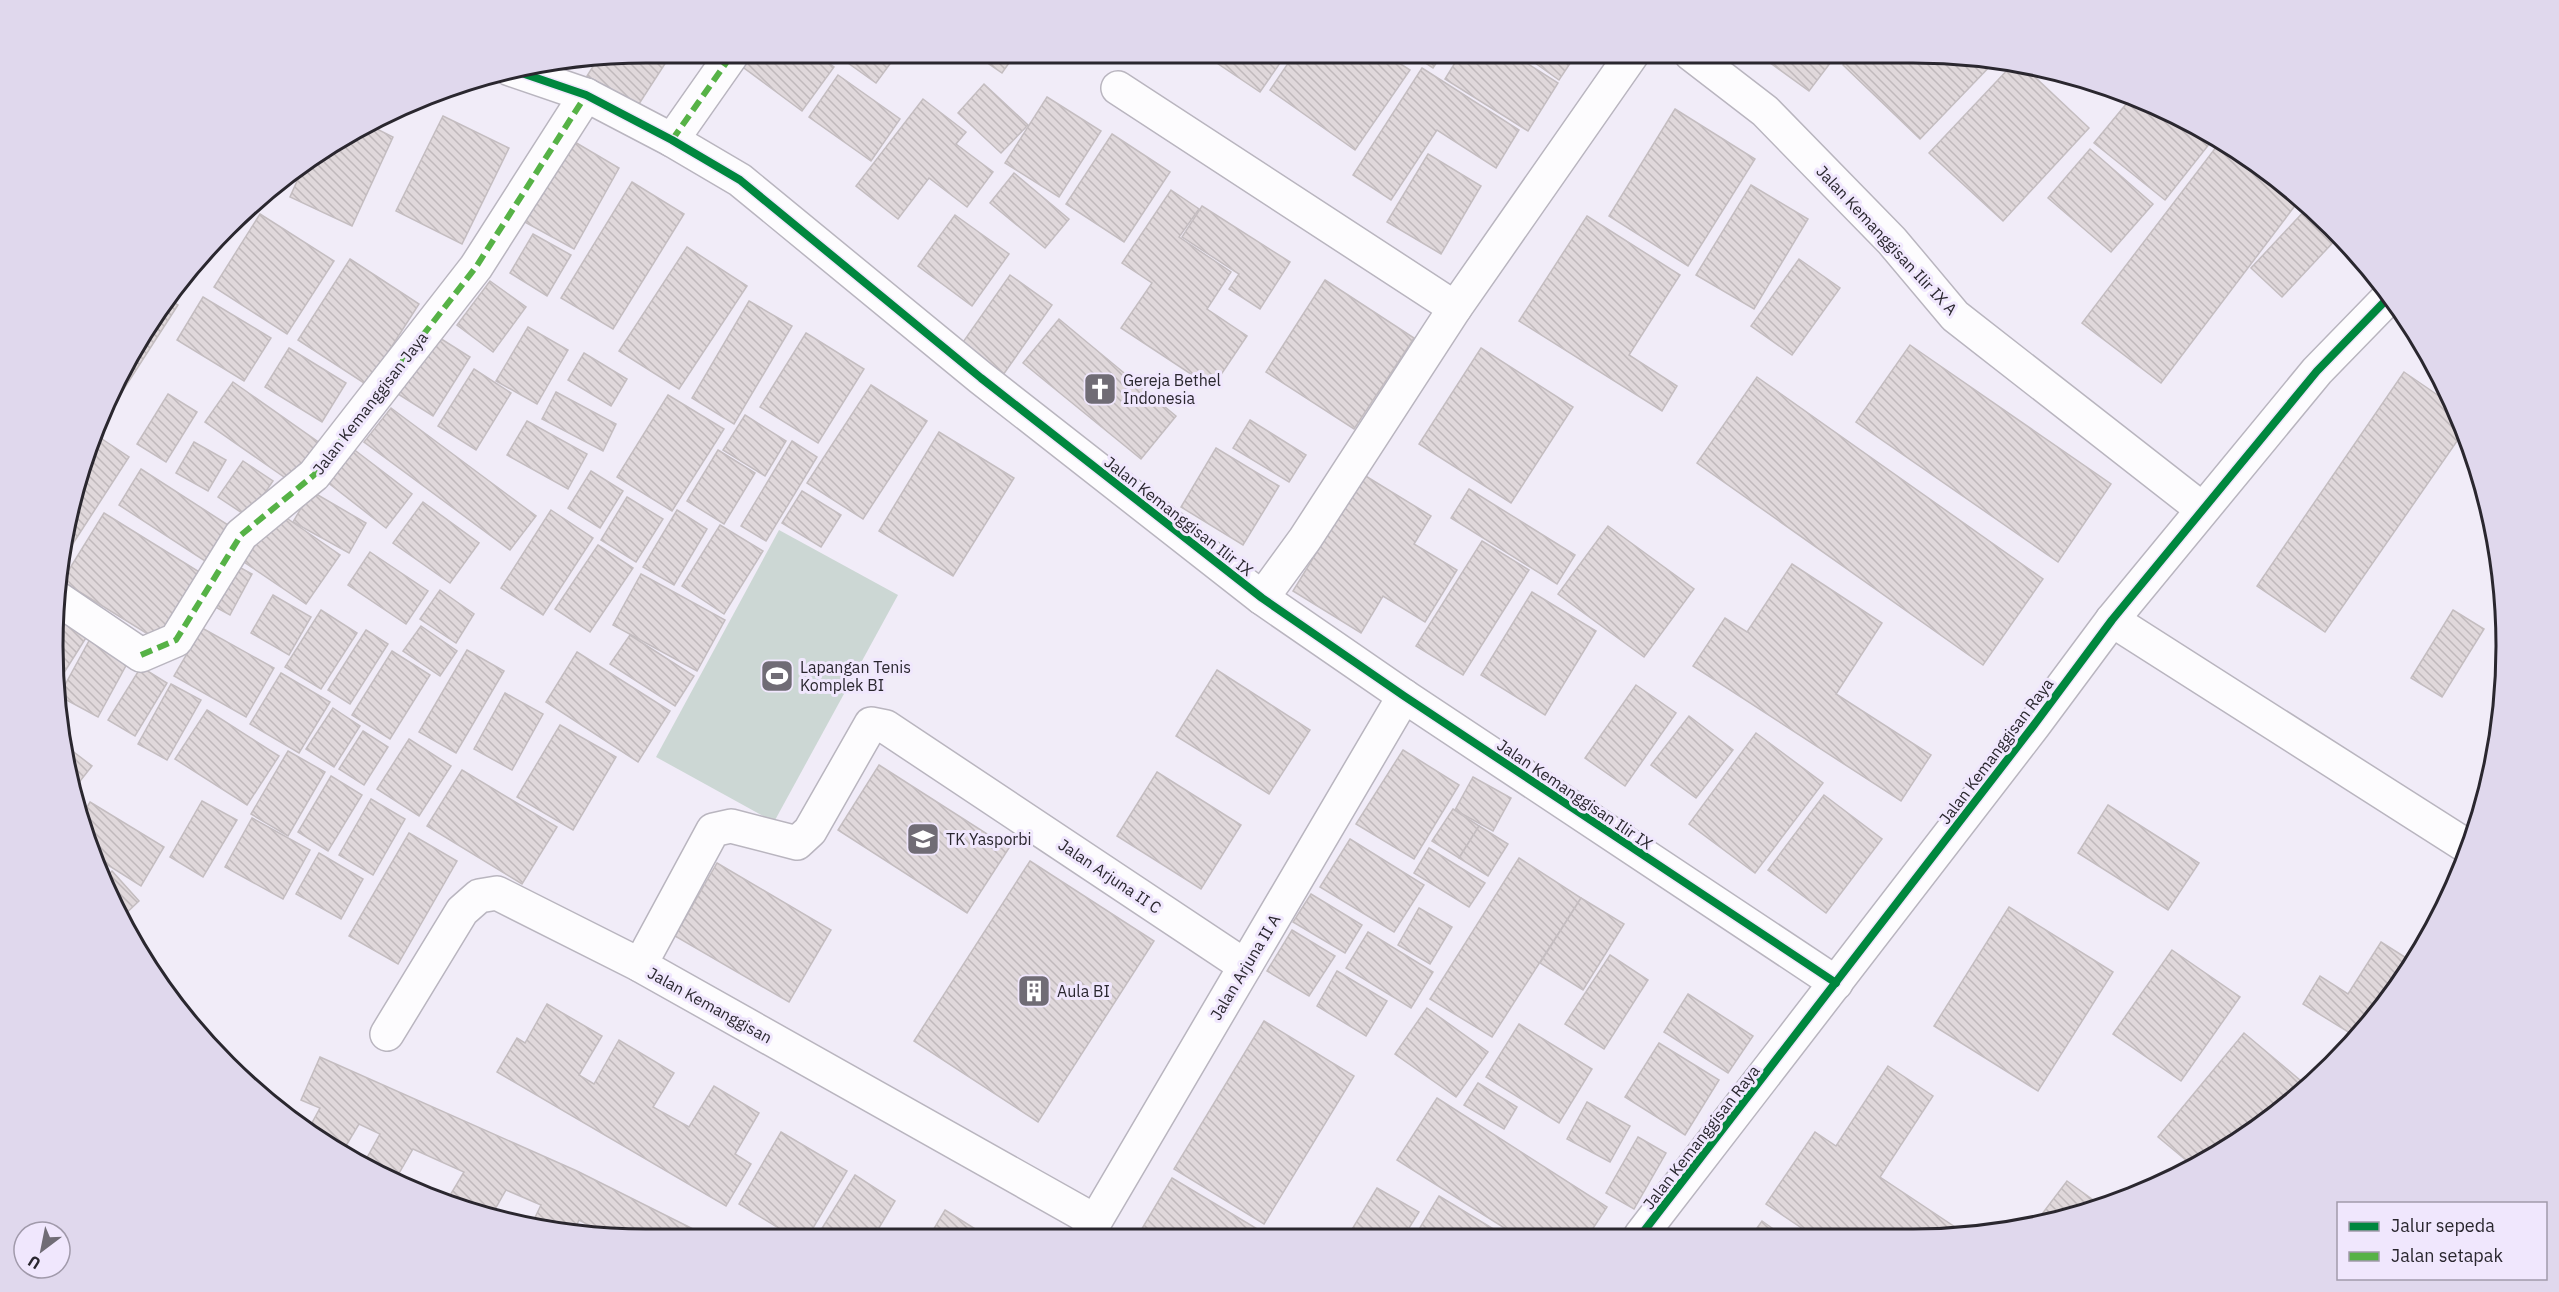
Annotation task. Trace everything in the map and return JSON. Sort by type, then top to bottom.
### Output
[{"type":"street","points":[[672,140],[726,63]]},
{"type":"street","points":[[1262,598],[1311,529],[1455,308],[1626,63]]},
{"type":"street","name":"Jalan Kemanggisan Ilir IX A","points":[[1703,63],[1765,111],[1892,242],[1955,316],[2202,509]]},
{"type":"street","name":"Jalan Kemanggisan Ilir IX","points":[[528,75],[586,95],[672,140],[740,180],[981,378],[1262,598],[1404,696],[1836,983]]},
{"type":"street","points":[[1118,88],[1455,308]]},
{"type":"street","name":"Jalan Kemanggisan Jaya","points":[[65,603],[141,655],[176,640],[241,536],[314,475],[476,267],[586,95]]},
{"type":"street","name":"Jalan Kemanggisan Raya","points":[[1646,1229],[2112,620],[2317,372],[2384,302]]},
{"type":"street","points":[[2112,620],[2461,843]]},
{"type":"street","name":"Jalan Arjuna II A","points":[[1090,1229],[1404,696]]},
{"type":"street","name":"Jalan Kemanggisan","points":[[886,727],[871,724],[810,831],[798,843],[731,826],[713,830],[640,965],[1090,1229]]},
{"type":"street","name":"Jalan Arjuna II C","points":[[886,727],[1245,966]]},
{"type":"street","points":[[387,1034],[462,911],[479,896],[498,893],[640,965]]},
{"type":"shaded area","name":"Lapangan Tenis Komplek BI","points":[[779,530],[898,595],[774,822],[656,757]]},
{"type":"building","points":[[666,63],[637,107],[587,76],[594,66]]},
{"type":"building","points":[[742,63],[828,63],[834,67],[802,111],[740,65]]},
{"type":"building","points":[[848,63],[891,63],[876,83]]},
{"type":"building","points":[[988,63],[1009,63],[1002,73]]},
{"type":"building","points":[[1217,63],[1280,63],[1260,92]]},
{"type":"building","points":[[1288,63],[1399,63],[1410,70],[1355,150],[1270,90]]},
{"type":"building","points":[[1425,63],[1436,63],[1433,68]]},
{"type":"building","points":[[1455,63],[1527,63],[1558,83],[1528,131],[1445,79]]},
{"type":"building","points":[[1535,63],[1570,63],[1559,80]]},
{"type":"building","points":[[1770,63],[1830,63],[1809,91]]},
{"type":"building","points":[[1845,63],[1913,63],[1988,68],[1920,139],[1843,65]]},
{"type":"building","points":[[1422,68],[1519,130],[1496,168],[1437,130],[1391,200],[1353,175]]},
{"type":"building","points":[[2007,71],[2033,76],[2089,128],[2003,221],[1929,153]]},
{"type":"building","points":[[838,75],[900,119],[871,161],[809,117]]},
{"type":"building","points":[[984,84],[1028,125],[1001,153],[958,113]]},
{"type":"building","points":[[1047,97],[1101,131],[1059,197],[1005,163]]},
{"type":"building","points":[[923,99],[966,132],[956,144],[993,172],[967,207],[929,178],[898,219],[856,186]]},
{"type":"building","points":[[2127,104],[2171,123],[2209,144],[2165,200],[2094,143]]},
{"type":"building","points":[[1675,109],[1755,159],[1688,266],[1609,216]]},
{"type":"building","points":[[443,116],[509,148],[462,244],[396,211]]},
{"type":"building","points":[[377,129],[393,137],[352,226],[290,197],[299,178],[354,141]]},
{"type":"building","points":[[1112,134],[1170,172],[1124,242],[1066,204]]},
{"type":"building","points":[[568,138],[619,168],[574,249],[521,220]]},
{"type":"building","points":[[2215,148],[2268,183],[2295,206],[2161,383],[2082,323]]},
{"type":"building","points":[[2090,149],[2153,204],[2111,252],[2048,198]]},
{"type":"building","points":[[1428,154],[1481,186],[1441,254],[1387,222]]},
{"type":"building","points":[[1014,173],[1069,219],[1045,248],[990,203]]},
{"type":"building","points":[[632,182],[684,214],[613,329],[561,298]]},
{"type":"building","points":[[1751,185],[1808,219],[1754,309],[1696,275]]},
{"type":"building","points":[[1171,190],[1199,209],[1179,237],[1231,272],[1207,309],[1247,336],[1212,388],[1121,328],[1152,283],[1122,263]]},
{"type":"building","points":[[1202,206],[1290,262],[1260,309],[1229,289],[1239,274],[1182,237]]},
{"type":"building","points":[[2302,213],[2333,243],[2282,297],[2251,268]]},
{"type":"building","points":[[260,214],[334,261],[287,334],[214,287]]},
{"type":"building","points":[[955,215],[1009,254],[972,306],[918,266]]},
{"type":"building","points":[[1587,216],[1680,275],[1629,355],[1677,386],[1662,411],[1519,321]]},
{"type":"building","points":[[533,234],[571,255],[547,296],[510,273]]},
{"type":"building","points":[[687,247],[747,286],[679,389],[619,351]]},
{"type":"building","points":[[350,259],[419,304],[367,385],[298,340]]},
{"type":"building","points":[[1799,259],[1840,288],[1792,355],[1751,326]]},
{"type":"building","points":[[1010,275],[1052,305],[1003,375],[961,345]]},
{"type":"building","points":[[1325,280],[1414,338],[1354,429],[1266,372]]},
{"type":"building","points":[[490,281],[526,307],[493,352],[457,325]]},
{"type":"building","points":[[203,297],[271,338],[244,381],[177,340]]},
{"type":"building","points":[[749,301],[792,326],[734,424],[692,398]]},
{"type":"building","points":[[175,303],[178,305],[119,396],[161,322]]},
{"type":"building","name":"Gereja Bethel Indonesia","points":[[1059,319],[1176,416],[1141,459],[1023,363]]},
{"type":"building","points":[[528,327],[568,350],[537,404],[496,381]]},
{"type":"building","points":[[806,333],[864,369],[818,443],[760,407]]},
{"type":"building","points":[[435,335],[470,357],[433,416],[398,394]]},
{"type":"building","points":[[1910,345],[2111,484],[2058,562],[1856,422]]},
{"type":"building","points":[[289,348],[346,383],[322,422],[265,387]]},
{"type":"building","points":[[1481,348],[1573,407],[1511,503],[1419,444]]},
{"type":"building","points":[[584,353],[627,379],[611,406],[568,380]]},
{"type":"building","points":[[474,369],[511,393],[476,450],[438,426]]},
{"type":"building","points":[[2404,372],[2440,397],[2458,440],[2325,632],[2257,586]]},
{"type":"building","points":[[1757,377],[2043,579],[1983,665],[1697,463]]},
{"type":"building","points":[[233,382],[324,446],[297,486],[205,422]]},
{"type":"building","points":[[871,385],[927,421],[863,519],[807,483]]},
{"type":"building","points":[[556,392],[616,424],[603,451],[542,419]]},
{"type":"building","points":[[168,394],[197,412],[166,462],[137,444]]},
{"type":"building","points":[[668,395],[724,429],[672,511],[617,477]]},
{"type":"building","points":[[391,408],[536,516],[510,550],[364,442]]},
{"type":"building","points":[[745,415],[786,441],[765,476],[723,450]]},
{"type":"building","points":[[1250,420],[1306,455],[1289,482],[1233,448]]},
{"type":"building","points":[[527,421],[587,454],[568,489],[507,455]]},
{"type":"building","points":[[939,432],[1014,478],[953,576],[879,531]]},
{"type":"building","points":[[101,439],[129,457],[72,545],[83,495]]},
{"type":"building","points":[[792,441],[817,457],[766,541],[741,526]]},
{"type":"building","points":[[194,442],[226,460],[208,491],[176,473]]},
{"type":"building","points":[[352,448],[412,494],[386,528],[326,481]]},
{"type":"building","points":[[1216,448],[1279,486],[1243,545],[1181,507]]},
{"type":"building","points":[[718,450],[755,473],[724,524],[687,501]]},
{"type":"building","points":[[243,461],[273,481],[248,517],[218,497]]},
{"type":"building","points":[[141,469],[228,525],[205,561],[119,505]]},
{"type":"building","points":[[591,471],[623,491],[600,528],[568,508]]},
{"type":"building","points":[[1364,475],[1431,516],[1414,544],[1457,570],[1425,622],[1383,596],[1361,633],[1293,591]]},
{"type":"building","points":[[1469,489],[1575,555],[1557,584],[1451,518]]},
{"type":"building","points":[[311,491],[366,523],[349,553],[293,522]]},
{"type":"building","points":[[802,491],[841,515],[821,547],[782,523]]},
{"type":"building","points":[[627,497],[663,519],[636,562],[601,540]]},
{"type":"building","points":[[423,502],[479,543],[450,583],[393,543]]},
{"type":"building","points":[[275,510],[340,555],[306,604],[241,560]]},
{"type":"building","points":[[551,510],[593,538],[543,615],[501,588]]},
{"type":"building","points":[[677,510],[707,529],[674,585],[643,567]]},
{"type":"building","points":[[104,513],[201,573],[159,641],[67,584],[68,572]]},
{"type":"building","points":[[720,525],[763,551],[724,614],[682,586]]},
{"type":"building","points":[[1608,526],[1694,589],[1644,657],[1558,594]]},
{"type":"building","points":[[1482,541],[1529,570],[1463,675],[1416,646]]},
{"type":"building","points":[[598,545],[633,568],[590,632],[555,609]]},
{"type":"building","points":[[370,552],[428,591],[406,624],[348,585]]},
{"type":"building","points":[[230,562],[252,574],[230,615],[208,603]]},
{"type":"building","points":[[1792,564],[1882,623],[1836,694],[1931,755],[1901,801],[1693,666],[1725,618],[1747,632]]},
{"type":"building","points":[[641,574],[725,620],[697,671],[613,625]]},
{"type":"building","points":[[440,590],[474,614],[456,643],[420,619]]},
{"type":"building","points":[[1532,592],[1596,631],[1545,715],[1481,675]]},
{"type":"building","points":[[273,595],[311,617],[289,655],[251,633]]},
{"type":"building","points":[[321,610],[357,633],[321,689],[285,667]]},
{"type":"building","points":[[2453,610],[2484,629],[2442,697],[2411,678]]},
{"type":"building","points":[[64,618],[89,633],[64,673]]},
{"type":"building","points":[[421,626],[457,651],[440,676],[403,651]]},
{"type":"building","points":[[202,628],[274,668],[246,717],[174,676]]},
{"type":"building","points":[[366,630],[388,644],[350,704],[328,690]]},
{"type":"building","points":[[630,635],[694,676],[675,706],[610,664]]},
{"type":"building","points":[[90,639],[129,660],[98,717],[66,700],[64,686]]},
{"type":"building","points":[[467,650],[504,671],[456,753],[419,732]]},
{"type":"building","points":[[392,651],[430,675],[390,739],[352,715]]},
{"type":"building","points":[[577,652],[670,711],[638,762],[546,702]]},
{"type":"building","points":[[141,667],[167,683],[135,736],[108,720]]},
{"type":"building","points":[[1217,670],[1310,730],[1269,794],[1176,736]]},
{"type":"building","points":[[281,673],[330,702],[299,753],[250,724]]},
{"type":"building","points":[[171,684],[201,700],[167,760],[138,744]]},
{"type":"building","points":[[1636,685],[1676,713],[1625,786],[1585,758]]},
{"type":"building","points":[[505,693],[543,714],[512,770],[474,749]]},
{"type":"building","points":[[333,708],[360,726],[334,767],[306,749]]},
{"type":"building","points":[[207,710],[279,756],[247,805],[175,759]]},
{"type":"building","points":[[1689,716],[1733,750],[1696,798],[1651,765]]},
{"type":"building","points":[[560,725],[616,757],[573,830],[517,797]]},
{"type":"building","points":[[363,731],[388,747],[364,785],[339,769]]},
{"type":"building","points":[[1756,733],[1823,783],[1755,873],[1689,824]]},
{"type":"building","points":[[409,739],[451,766],[419,816],[377,789]]},
{"type":"building","points":[[1403,750],[1459,785],[1414,859],[1356,824]]},
{"type":"building","points":[[73,751],[92,766],[79,782]]},
{"type":"building","points":[[288,751],[325,772],[288,836],[251,814]]},
{"type":"building","name":"TK Yasporbi","points":[[879,765],[1009,848],[967,913],[838,830]]},
{"type":"building","points":[[462,770],[557,827],[522,884],[427,826]]},
{"type":"building","points":[[1157,772],[1241,825],[1201,889],[1117,836]]},
{"type":"building","points":[[331,776],[362,795],[328,851],[298,832]]},
{"type":"building","points":[[1473,777],[1511,798],[1493,831],[1455,810]]},
{"type":"building","points":[[1824,795],[1882,839],[1826,913],[1768,870]]},
{"type":"building","points":[[371,799],[405,819],[373,875],[339,855]]},
{"type":"building","points":[[202,801],[237,820],[203,877],[170,857]]},
{"type":"building","points":[[90,802],[164,847],[141,886],[105,863],[86,808]]},
{"type":"building","points":[[2108,805],[2199,863],[2168,910],[2078,853]]},
{"type":"building","points":[[1453,809],[1479,826],[1459,858],[1432,841]]},
{"type":"building","points":[[252,818],[310,850],[283,899],[225,867]]},
{"type":"building","points":[[1479,826],[1508,844],[1488,876],[1459,858]]},
{"type":"building","points":[[409,833],[457,861],[398,964],[349,936]]},
{"type":"building","points":[[1350,839],[1424,885],[1394,932],[1320,887]]},
{"type":"building","points":[[1429,848],[1485,883],[1469,907],[1414,873]]},
{"type":"building","points":[[319,853],[363,879],[341,919],[296,894]]},
{"type":"building","points":[[1519,858],[1581,898],[1492,1037],[1430,999]]},
{"type":"building","name":"Aula BI","points":[[1030,861],[1154,941],[1038,1122],[914,1041]]},
{"type":"building","points":[[717,863],[831,930],[789,1002],[675,936]]},
{"type":"building","points":[[112,871],[139,901],[127,912],[123,904],[109,874]]},
{"type":"building","points":[[1311,894],[1362,925],[1345,953],[1293,922]]},
{"type":"building","points":[[1581,898],[1624,924],[1583,990],[1540,963]]},
{"type":"building","points":[[2009,907],[2113,972],[2038,1091],[1934,1026]]},
{"type":"building","points":[[1419,908],[1452,927],[1430,964],[1398,945]]},
{"type":"building","points":[[1292,930],[1335,956],[1309,996],[1267,971]]},
{"type":"building","points":[[1368,932],[1433,972],[1411,1008],[1346,968]]},
{"type":"building","points":[[2381,942],[2406,958],[2376,1001],[2349,1032],[2303,1004],[2320,976],[2348,994]]},
{"type":"building","points":[[2172,950],[2240,997],[2181,1081],[2113,1034]]},
{"type":"building","points":[[1610,955],[1648,980],[1604,1049],[1565,1024]]},
{"type":"building","points":[[1337,971],[1387,1001],[1366,1036],[1317,1006]]},
{"type":"building","points":[[1688,994],[1753,1036],[1728,1073],[1664,1032]]},
{"type":"building","points":[[547,1004],[602,1036],[579,1075],[594,1084],[619,1040],[674,1073],[653,1107],[689,1127],[714,1086],[759,1113],[735,1154],[751,1164],[726,1206],[497,1072],[517,1038],[525,1043]]},
{"type":"building","points":[[1427,1008],[1488,1052],[1456,1097],[1395,1054]]},
{"type":"building","points":[[1264,1021],[1354,1076],[1264,1224],[1174,1169]]},
{"type":"building","points":[[1519,1024],[1592,1069],[1559,1123],[1486,1077]]},
{"type":"building","points":[[2244,1033],[2301,1081],[2268,1109],[2237,1131],[2187,1161],[2158,1137]]},
{"type":"building","points":[[1659,1043],[1719,1080],[1685,1135],[1625,1097]]},
{"type":"building","points":[[320,1057],[577,1171],[693,1229],[608,1228],[591,1226],[579,1220],[577,1225],[535,1218],[541,1205],[506,1190],[495,1209],[459,1198],[450,1195],[464,1172],[413,1149],[399,1174],[367,1158],[380,1134],[359,1124],[346,1146],[312,1124],[320,1108],[301,1100]]},
{"type":"building","points":[[1888,1066],[1933,1096],[1880,1177],[1955,1228],[1803,1229],[1766,1204],[1815,1132],[1836,1146]]},
{"type":"building","points":[[1478,1083],[1517,1107],[1504,1129],[1464,1105]]},
{"type":"building","points":[[1437,1098],[1607,1207],[1593,1229],[1506,1229],[1397,1160]]},
{"type":"building","points":[[1587,1102],[1630,1126],[1610,1162],[1567,1139]]},
{"type":"building","points":[[781,1132],[847,1171],[812,1229],[780,1229],[739,1204]]},
{"type":"building","points":[[1638,1137],[1666,1153],[1634,1209],[1606,1193]]},
{"type":"building","points":[[855,1175],[895,1201],[878,1229],[822,1229]]},
{"type":"building","points":[[1172,1178],[1257,1229],[1142,1229]]},
{"type":"building","points":[[2067,1181],[2093,1200],[2064,1209],[2042,1214]]},
{"type":"building","points":[[1377,1188],[1419,1212],[1408,1229],[1352,1229]]},
{"type":"building","points":[[1439,1196],[1493,1229],[1419,1229]]},
{"type":"building","points":[[945,1210],[975,1229],[934,1229]]},
{"type":"building","points":[[1762,1221],[1773,1229],[1756,1229]]},
{"type":"marked path","points":[[672,140],[726,63]]},
{"type":"marked path","points":[[141,655],[176,640],[241,535],[314,475],[476,267],[586,95]]},
{"type":"cycle path","points":[[528,75],[586,95],[672,140],[740,180],[981,378],[1262,598],[1404,696],[1836,983]]},
{"type":"cycle path","points":[[1646,1229],[2034,725],[2112,620],[2317,371],[2384,302]]},
{"type":"place","name":"Gereja Bethel Indonesia","points":[[1100,389]]},
{"type":"place","name":"Lapangan Tenis Komplek BI","points":[[777,676]]},
{"type":"place","name":"TK Yasporbi","points":[[923,839]]},
{"type":"place","name":"Aula BI","points":[[1034,991]]}]
